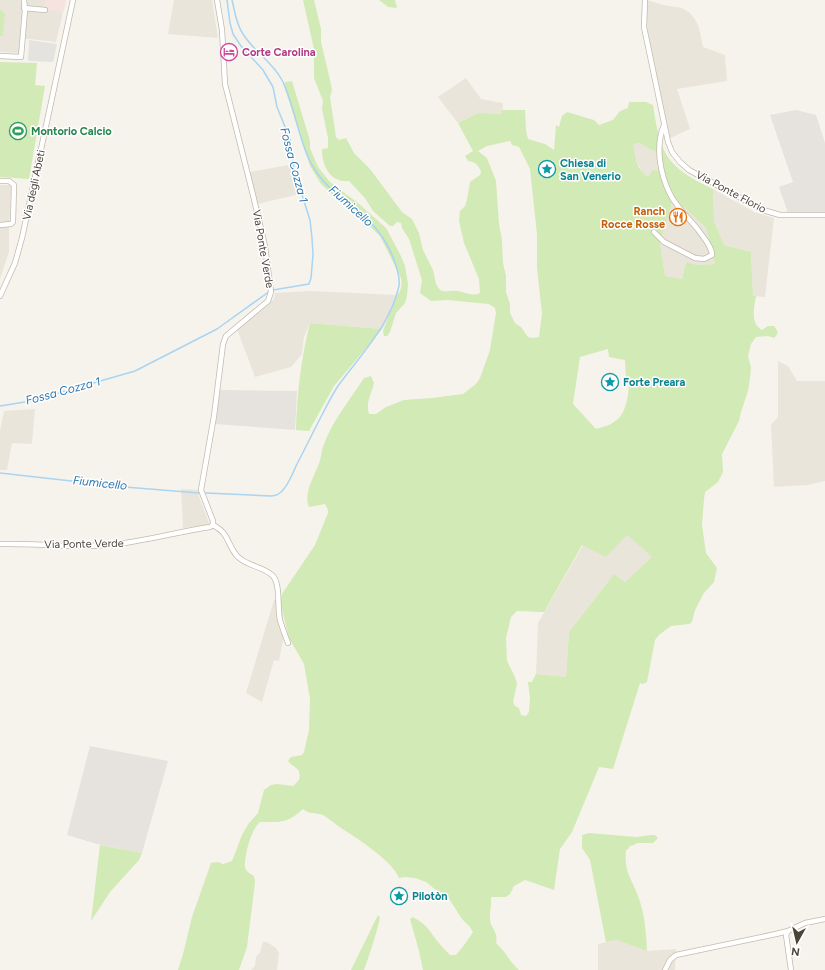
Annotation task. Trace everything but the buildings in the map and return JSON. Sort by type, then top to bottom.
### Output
[{"type":"street","points":[[0,56],[21,57],[24,0]]},
{"type":"street","name":"Via degli Abeti","points":[[0,296],[15,263],[22,238],[73,0]]},
{"type":"street","name":"Via Ponte Verde","points":[[0,544],[107,545],[151,539],[186,530],[210,527],[213,525],[201,490],[214,416],[223,344],[226,336],[268,301],[271,292],[261,232],[225,84],[222,30],[217,0]]},
{"type":"street","name":"Via Ponte Florio","points":[[644,0],[644,27],[664,125],[672,152],[680,162],[689,170],[725,191],[763,210],[793,216],[825,215]]},
{"type":"street","points":[[24,8],[45,10]]},
{"type":"street","name":"Via Ponte Florio","points":[[654,232],[664,242],[696,258],[704,260],[712,256],[712,251],[702,235],[670,195],[660,162],[660,138],[664,125]]},
{"type":"street","points":[[0,181],[9,181],[14,185],[13,222],[11,224],[0,225]]},
{"type":"street","points":[[213,525],[223,530],[239,557],[271,574],[274,578],[277,584],[280,620],[288,643]]},
{"type":"street","points":[[665,970],[670,960],[676,955],[776,934],[805,923],[825,920]]},
{"type":"street","points":[[788,930],[786,935],[791,970]]},
{"type":"shaded area","points":[[0,0],[66,0],[56,42],[21,38],[19,53],[0,52]]},
{"type":"shaded area","points":[[46,0],[66,0],[63,13],[45,9]]},
{"type":"shaded area","points":[[174,0],[212,0],[218,38],[168,34]]},
{"type":"shaded area","points":[[647,0],[663,5],[682,8],[690,13],[699,28],[703,47],[725,55],[727,81],[677,89],[690,129],[668,139],[649,39],[647,24]]},
{"type":"shaded area","points":[[29,40],[57,44],[53,62],[28,61]]},
{"type":"shaded area","points":[[466,78],[481,99],[503,103],[502,114],[478,113],[458,123],[438,97]]},
{"type":"shaded area","points":[[796,110],[816,115],[825,143],[825,214],[788,213],[779,187],[793,182],[770,115]]},
{"type":"shaded area","points":[[637,143],[658,152],[659,171],[652,173],[649,176],[642,173],[632,145]]},
{"type":"shaded area","points":[[294,164],[300,194],[257,204],[250,172]]},
{"type":"shaded area","points":[[0,185],[11,185],[9,252],[0,279]]},
{"type":"shaded area","points":[[713,189],[754,212],[774,218],[765,297],[753,296],[751,252],[724,245],[714,221]]},
{"type":"shaded area","points":[[672,203],[685,208],[706,228],[715,264],[697,265],[686,262],[682,279],[665,276],[660,243]]},
{"type":"shaded area","points":[[311,291],[397,295],[383,329],[310,323],[304,337],[302,354],[291,367],[255,377],[237,329],[274,299],[275,293]]},
{"type":"shaded area","points":[[778,361],[788,366],[797,381],[825,381],[825,481],[808,485],[774,487],[771,425],[778,417]]},
{"type":"shaded area","points":[[220,390],[297,391],[295,430],[215,424]]},
{"type":"shaded area","points":[[35,409],[32,444],[12,443],[7,470],[0,470],[0,431],[4,411]]},
{"type":"shaded area","points":[[181,489],[198,490],[199,497],[210,525],[183,528]]},
{"type":"shaded area","points":[[627,535],[653,557],[625,582],[614,574],[569,632],[566,677],[536,674],[538,623],[583,545]]},
{"type":"shaded area","points":[[274,600],[281,602],[283,612],[283,640],[279,661],[274,660],[262,702],[246,693]]},
{"type":"shaded area","points":[[90,746],[168,761],[142,853],[97,844],[67,835]]},
{"type":"shaded area","points":[[616,940],[647,951],[676,949],[675,970],[598,970],[598,944]]},
{"type":"shaded area","points":[[263,942],[267,942],[276,948],[279,953],[277,970],[251,970],[255,966],[256,957],[260,952]]},
{"type":"green space","points":[[303,0],[314,0],[321,29],[321,42],[332,90],[330,97],[336,137],[339,140],[346,138],[354,153],[370,169],[402,212],[412,219],[419,233],[423,250],[433,270],[436,284],[440,290],[471,294],[480,293],[479,279],[464,243],[459,221],[460,211],[465,206],[467,200],[470,182],[480,175],[481,172],[477,165],[468,161],[465,156],[473,151],[458,123],[478,113],[501,114],[502,110],[525,110],[528,139],[545,144],[554,150],[556,125],[559,127],[562,116],[567,112],[594,120],[599,125],[613,120],[620,111],[628,108],[629,102],[646,102],[653,105],[661,142],[671,161],[685,174],[713,189],[714,221],[724,245],[751,252],[753,296],[756,296],[754,320],[758,327],[762,330],[768,326],[774,326],[778,332],[774,338],[768,336],[756,337],[751,344],[748,356],[751,367],[748,391],[739,421],[722,454],[723,472],[718,482],[705,492],[702,525],[706,553],[717,568],[714,582],[704,593],[695,610],[692,622],[689,624],[671,626],[655,640],[647,682],[643,684],[640,683],[613,769],[599,767],[572,832],[560,849],[554,890],[525,880],[514,886],[510,894],[506,897],[491,897],[490,921],[496,935],[496,943],[519,970],[423,970],[410,919],[413,917],[425,926],[450,955],[456,955],[473,932],[462,919],[448,897],[442,895],[426,882],[415,878],[399,878],[389,864],[363,843],[323,815],[310,813],[303,809],[288,820],[260,822],[251,837],[247,850],[245,867],[247,872],[254,876],[255,882],[247,947],[239,970],[178,970],[192,917],[211,863],[218,862],[223,864],[232,861],[242,835],[249,823],[258,813],[264,790],[271,785],[277,784],[293,786],[299,780],[300,776],[298,770],[288,761],[291,757],[302,755],[304,752],[309,730],[310,699],[304,664],[289,638],[281,602],[282,594],[315,545],[328,513],[325,504],[309,507],[307,497],[320,461],[326,438],[341,411],[364,378],[371,376],[374,383],[368,402],[369,414],[376,414],[386,407],[404,400],[463,394],[476,384],[480,378],[490,350],[496,313],[495,308],[489,304],[447,300],[431,301],[420,293],[422,280],[409,239],[402,228],[401,223],[397,222],[393,226],[390,226],[373,211],[365,198],[349,181],[337,179],[328,172],[322,155],[322,149],[328,148],[328,138],[322,109],[323,101],[314,78],[314,49]],"holes":[[[510,141],[512,145],[519,147],[530,169],[537,234],[537,268],[542,314],[539,337],[528,337],[521,327],[515,323],[510,313],[510,304],[506,292],[506,276],[503,263],[496,181],[487,158],[478,151],[487,146]],[[637,143],[658,152],[658,171],[653,170],[649,176],[642,172],[637,163],[633,145]],[[672,203],[685,208],[706,228],[715,264],[697,265],[686,262],[682,279],[665,276],[660,243]],[[608,349],[609,357],[625,360],[626,378],[630,378],[625,408],[619,418],[610,424],[596,429],[573,404],[580,357]],[[627,535],[652,557],[625,582],[614,574],[569,632],[566,677],[536,674],[532,682],[528,682],[530,698],[529,712],[526,716],[521,715],[519,708],[515,706],[513,702],[517,684],[507,661],[506,638],[511,617],[517,611],[544,612],[582,545],[606,557]]]},
{"type":"green space","points":[[379,0],[395,0],[397,8],[388,7]]},
{"type":"green space","points":[[1,9],[5,14],[3,36],[0,36]]},
{"type":"green space","name":"Montorio Calcio","points":[[0,62],[37,63],[35,85],[45,86],[29,179],[0,177]]},
{"type":"green space","points":[[292,81],[310,141],[310,148],[318,167],[330,182],[358,203],[386,228],[405,266],[408,284],[407,296],[405,303],[396,313],[390,332],[387,336],[384,336],[383,331],[397,295],[401,289],[401,278],[380,236],[355,212],[321,184],[310,166],[284,86],[285,82]]},
{"type":"green space","points":[[310,323],[382,329],[334,386],[309,431],[296,430],[300,376]]},
{"type":"green space","points":[[589,833],[636,837],[655,835],[658,838],[653,843],[637,843],[630,846],[626,850],[627,870],[638,896],[644,917],[647,951],[616,940],[606,942],[590,860],[582,848],[582,835]]},
{"type":"green space","points":[[100,845],[142,853],[139,860],[110,892],[91,921]]},
{"type":"green space","points":[[378,915],[380,918],[364,970],[351,970]]},
{"type":"waterway","name":"Fossa Cozza 1","points":[[227,0],[233,34],[241,46],[263,70],[273,87],[277,107],[290,139],[294,170],[310,220],[313,255],[309,284],[273,290]]},
{"type":"waterway","name":"Fiumicello","points":[[206,493],[275,496],[286,487],[338,386],[382,327],[395,300],[399,286],[399,278],[394,259],[380,234],[366,218],[322,180],[311,163],[282,80],[273,67],[252,46],[243,34],[237,22],[232,0]]},
{"type":"waterway","name":"Fossa Cozza 1","points":[[0,406],[31,401],[135,371],[217,329],[270,291]]},
{"type":"waterway","name":"Fiumicello","points":[[0,473],[125,487],[199,493]]},
{"type":"place","name":"Corte Carolina","points":[[229,52]]},
{"type":"place","name":"Montorio Calcio","points":[[18,131]]},
{"type":"place","name":"Chiesa di San Venerio","points":[[547,169]]},
{"type":"place","name":"Ranch Rocce Rosse","points":[[678,217]]},
{"type":"place","name":"Forte Preara","points":[[610,382]]},
{"type":"place","name":"Pilotòn","points":[[399,896]]}]
